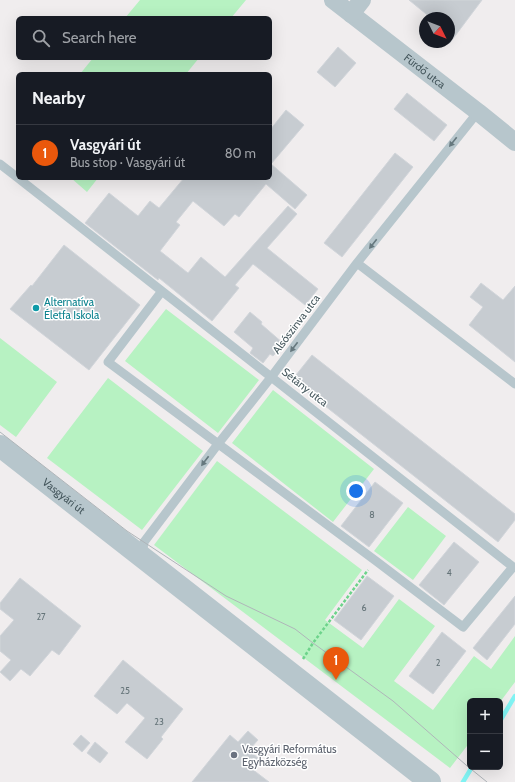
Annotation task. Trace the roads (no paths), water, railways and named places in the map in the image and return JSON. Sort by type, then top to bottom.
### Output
[{"type":"street","name":"Fürdő utca","points":[[333,0],[356,7],[515,142]]},
{"type":"street","name":"Vasgyári út","points":[[0,446],[293,675],[422,780]]},
{"type":"lane","name":"Alsószinva utca","points":[[142,556],[144,542],[218,444],[272,376],[357,263],[478,112]]},
{"type":"lane","name":"Sétány utca","points":[[0,164],[16,176]]},
{"type":"lane","name":"Sétány utca","points":[[21,180],[272,376],[513,567],[463,627],[218,444]]},
{"type":"lane","points":[[357,263],[515,384]]},
{"type":"lane","points":[[162,291],[108,362],[218,444]]},
{"type":"waterway","points":[[503,716],[515,696]]},
{"type":"waterway","points":[[463,782],[470,770]]},
{"type":"tram line","points":[[0,432],[127,531],[226,596],[295,629],[393,701],[487,782]]},
{"type":"place","name":"Alternatíva Életfa Iskola","points":[[36,308]]},
{"type":"place","name":"Vasgyári út","points":[[336,680]]},
{"type":"place","name":"Vasgyári Református Egyházközség","points":[[234,755]]}]
